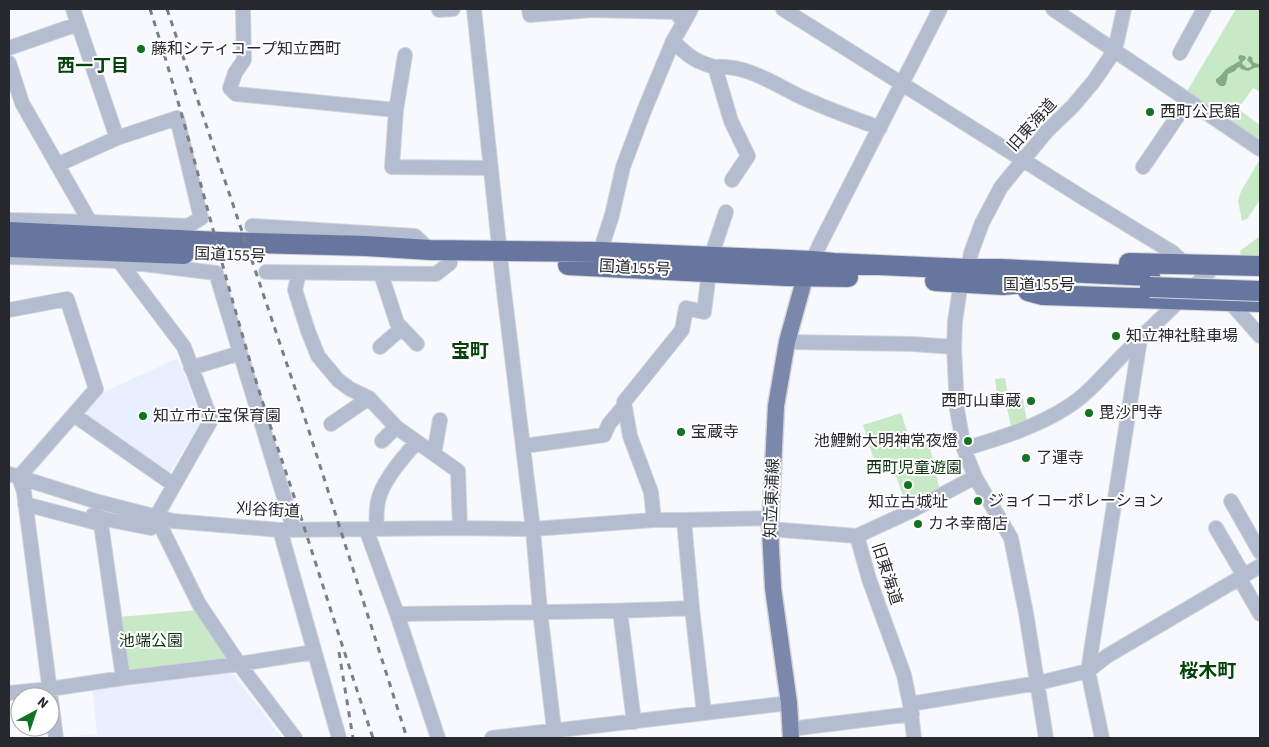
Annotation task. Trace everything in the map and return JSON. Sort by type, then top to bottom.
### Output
[{"type":"highway","name":"国道155号","points":[[9,232],[220,242],[366,246],[430,250],[574,265],[710,265],[808,269],[834,263],[965,276],[1002,277],[1026,283],[1260,280]]},
{"type":"highway","name":"国道155号","points":[[9,247],[450,263],[500,257],[600,252],[710,265]]},
{"type":"highway","points":[[1002,277],[1022,263],[1041,261],[1260,266]]},
{"type":"highway","points":[[1002,277],[1043,295],[1260,302]]},
{"type":"highway","name":"国道155号","points":[[1150,281],[1260,291]]},
{"type":"main road","name":"知立東浦線","points":[[791,734],[773,588],[770,524],[776,406],[787,342],[808,269]]},
{"type":"street","points":[[73,9],[118,138]]},
{"type":"street","points":[[243,9],[244,60],[235,73],[230,88],[236,94],[396,110]]},
{"type":"street","points":[[438,10],[453,9]]},
{"type":"street","points":[[474,9],[511,356],[524,446],[554,734]]},
{"type":"street","points":[[529,9],[530,15],[592,10],[678,14],[691,9]]},
{"type":"street","points":[[783,9],[1172,252],[1185,264]]},
{"type":"street","points":[[808,269],[820,242],[940,9]]},
{"type":"street","points":[[1053,9],[1260,150]]},
{"type":"street","name":"旧東海道","points":[[914,738],[911,709],[904,675],[869,579],[857,536],[911,511],[975,477],[964,449],[957,408],[954,347],[955,322],[971,253],[993,200],[1001,187],[1047,131],[1073,106],[1094,81],[1115,50],[1124,9]]},
{"type":"street","points":[[1180,53],[1204,9]]},
{"type":"street","points":[[600,252],[612,215],[623,167],[673,41],[678,14]]},
{"type":"street","points":[[9,48],[78,24]]},
{"type":"street","points":[[673,41],[686,54],[702,64],[715,67],[728,66],[756,74],[798,96],[880,128]]},
{"type":"street","points":[[404,55],[396,110],[392,167],[490,168]]},
{"type":"street","points":[[9,63],[22,103],[90,222]]},
{"type":"street","points":[[715,67],[731,121],[748,156],[732,180]]},
{"type":"street","points":[[1143,167],[1188,101]]},
{"type":"street","points":[[9,220],[188,226],[201,218],[177,118],[118,138],[57,165]]},
{"type":"street","points":[[654,520],[651,492],[630,436],[624,402],[682,330],[686,308],[704,312],[710,265],[726,212]]},
{"type":"street","points":[[252,226],[415,236],[430,250]]},
{"type":"street","points":[[9,257],[119,261],[216,273],[240,353],[287,530],[314,652],[339,738]]},
{"type":"street","points":[[119,261],[184,347],[211,420],[154,522]]},
{"type":"street","points":[[266,272],[436,274],[450,263]]},
{"type":"street","points":[[964,449],[1052,417],[1071,405],[1084,395],[1217,264]]},
{"type":"street","points":[[299,272],[295,290],[318,356],[338,380],[350,390],[369,398],[396,427],[458,471],[460,528]]},
{"type":"street","points":[[381,274],[397,323],[417,344]]},
{"type":"street","points":[[9,310],[67,299],[96,389],[74,415],[12,478],[25,498],[50,687]]},
{"type":"street","points":[[1229,301],[1260,336]]},
{"type":"street","points":[[380,346],[402,328]]},
{"type":"street","points":[[1102,738],[1088,671],[1140,339]]},
{"type":"street","points":[[787,342],[913,344],[954,347]]},
{"type":"street","points":[[192,368],[240,353]]},
{"type":"street","points":[[331,424],[369,398]]},
{"type":"street","points":[[524,446],[604,435],[609,424],[624,406]]},
{"type":"street","points":[[74,415],[174,485]]},
{"type":"street","points":[[434,454],[440,420]]},
{"type":"street","points":[[382,441],[396,427]]},
{"type":"street","points":[[417,442],[403,458],[381,491],[371,529],[438,738]]},
{"type":"street","points":[[975,477],[1011,538],[1038,683],[1046,738]]},
{"type":"street","name":"刈谷街道","points":[[12,478],[95,501],[154,522],[173,521],[287,530],[533,529],[654,520],[684,520],[770,524],[857,536]]},
{"type":"street","points":[[25,498],[33,496],[105,519],[154,522]]},
{"type":"street","points":[[25,498],[101,524],[123,678]]},
{"type":"street","points":[[1231,501],[1260,552]]},
{"type":"street","points":[[684,520],[704,713]]},
{"type":"street","points":[[154,522],[199,604],[239,664],[295,738]]},
{"type":"street","points":[[1216,528],[1260,614]]},
{"type":"street","points":[[791,734],[1088,671],[1107,656],[1260,566]]},
{"type":"street","points":[[397,614],[620,611],[692,608]]},
{"type":"street","points":[[620,611],[634,722]]},
{"type":"street","points":[[60,687],[239,664],[314,652]]},
{"type":"street","points":[[492,738],[554,734],[788,703]]},
{"type":"shaded area","points":[[1240,55],[1245,56],[1246,58],[1242,64],[1247,68],[1252,65],[1247,60],[1249,56],[1260,67],[1248,71],[1240,67],[1237,68],[1228,74],[1226,84],[1220,86],[1216,79],[1225,70],[1240,61],[1238,57]]},
{"type":"shaded area","name":"知立市立宝保育園","points":[[178,358],[202,420],[168,475],[84,414],[104,392]]},
{"type":"shaded area","points":[[229,668],[282,738],[60,738],[97,734],[92,687]]},
{"type":"green space","points":[[1236,9],[1260,9],[1260,92],[1253,88],[1238,109],[1260,125],[1260,135],[1255,142],[1186,93]]},
{"type":"green space","points":[[1260,159],[1260,200],[1247,219],[1242,221],[1238,201],[1241,191]]},
{"type":"green space","points":[[1260,236],[1260,260],[1242,260],[1240,251]]},
{"type":"green space","points":[[1005,378],[1008,395],[1023,399],[1027,421],[1011,426],[1006,404],[998,404],[995,379]]},
{"type":"green space","name":"西町児童遊園","points":[[901,413],[912,446],[929,443],[940,491],[907,507],[892,465],[877,470],[863,425]]},
{"type":"green space","name":"池端公園","points":[[198,610],[230,659],[129,671],[119,617]]},
{"type":"railway","points":[[150,9],[175,90],[231,296],[256,379],[373,738]]},
{"type":"railway","points":[[167,9],[300,403],[407,738]]},
{"type":"railway","points":[[339,652],[353,738]]},
{"type":"place","name":"藤和シティコープ知立西町","points":[[141,49]]},
{"type":"place","name":"西町公民館","points":[[1150,112]]},
{"type":"place","name":"知立神社駐車場","points":[[1116,336]]},
{"type":"place","name":"西町山車蔵","points":[[1031,401]]},
{"type":"place","name":"毘沙門寺","points":[[1089,413]]},
{"type":"place","name":"知立市立宝保育園","points":[[143,416]]},
{"type":"place","name":"宝蔵寺","points":[[681,432]]},
{"type":"place","name":"池鯉鮒大明神常夜燈","points":[[968,441]]},
{"type":"place","name":"了運寺","points":[[1026,458]]},
{"type":"place","name":"知立古城址","points":[[908,485]]},
{"type":"place","name":"ジョイコーポレーション","points":[[978,501]]},
{"type":"place","name":"カネ幸商店","points":[[918,524]]},
{"type":"district","name":"西一丁目","points":[[93,66]]},
{"type":"district","name":"宝町","points":[[470,351]]},
{"type":"district","name":"桜木町","points":[[1208,671]]}]
